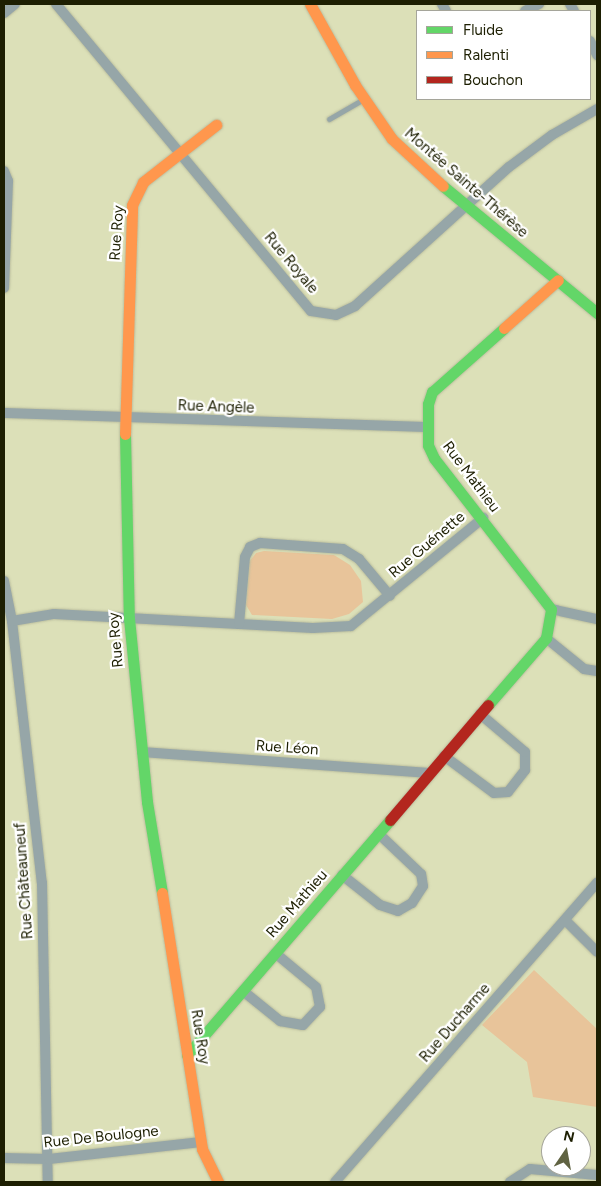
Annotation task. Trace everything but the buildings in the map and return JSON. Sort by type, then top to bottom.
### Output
[{"type":"street","points":[[4,13],[15,4]]},
{"type":"street","name":"Rue Royale","points":[[56,4],[311,311],[336,315],[355,306],[465,205],[541,143],[597,109]]},
{"type":"street","name":"Montée Sainte-Thérèse","points":[[310,4],[363,99],[392,139],[465,205],[597,313]]},
{"type":"street","points":[[527,10],[539,4]]},
{"type":"street","points":[[591,43],[597,55]]},
{"type":"street","name":"Rue Roy","points":[[216,124],[143,182],[132,205],[125,419],[129,618],[142,752],[201,1142],[218,1182]]},
{"type":"street","points":[[4,171],[8,181],[4,288]]},
{"type":"street","name":"Rue Mathieu","points":[[551,609],[483,518],[434,458],[428,445],[428,404],[432,392],[558,280]]},
{"type":"street","name":"Rue Angèle","points":[[4,413],[125,419],[428,427]]},
{"type":"street","name":"Rue Guénette","points":[[12,621],[54,614],[313,628],[351,626],[483,518]]},
{"type":"street","name":"Rue Guénette","points":[[239,624],[246,557],[250,547],[260,543],[343,549],[360,559],[390,596]]},
{"type":"street","name":"Rue Châteauneuf","points":[[4,581],[12,621],[42,884],[48,1182]]},
{"type":"street","points":[[597,619],[551,609],[546,638],[584,669],[597,671]]},
{"type":"street","name":"Rue Mathieu","points":[[187,1055],[546,638]]},
{"type":"street","points":[[444,756],[494,793],[508,792],[525,770],[525,752],[480,714]]},
{"type":"street","name":"Rue Léon","points":[[142,752],[429,773]]},
{"type":"street","name":"Rue Mathieu","points":[[342,875],[380,905],[398,911],[412,903],[423,886],[421,874],[378,833]]},
{"type":"street","name":"Rue Ducharme","points":[[335,1182],[597,883]]},
{"type":"street","points":[[565,920],[597,952]]},
{"type":"street","name":"Rue Mathieu","points":[[243,990],[280,1021],[303,1025],[320,1007],[316,987],[274,953]]},
{"type":"street","name":"Rue De Boulogne","points":[[4,1158],[49,1159],[201,1142]]},
{"type":"street","points":[[510,1182],[530,1169],[597,1175]]},
{"type":"lane","points":[[329,119],[363,99]]},
{"type":"shaded area","points":[[264,551],[334,555],[350,565],[361,581],[363,602],[349,614],[332,619],[252,615],[246,605],[249,562],[256,553]]},
{"type":"shaded area","points":[[534,970],[597,1029],[597,1107],[533,1097],[527,1062],[482,1025]]},
{"type":"traffic: fast","points":[[443,186],[597,313]]},
{"type":"traffic: fast","points":[[488,705],[546,638],[551,609],[434,458],[428,445],[428,404],[432,392],[504,328]]},
{"type":"traffic: fast","points":[[125,434],[129,618],[147,802],[162,893]]},
{"type":"traffic: fast","points":[[187,1055],[390,820]]},
{"type":"traffic: slow","points":[[310,4],[355,85],[392,139],[443,186]]},
{"type":"traffic: slow","points":[[125,434],[132,205],[143,182],[216,125]]},
{"type":"traffic: slow","points":[[504,328],[558,280]]},
{"type":"traffic: slow","points":[[162,893],[202,1149],[218,1182]]},
{"type":"traffic: jam","points":[[390,820],[488,705]]}]
